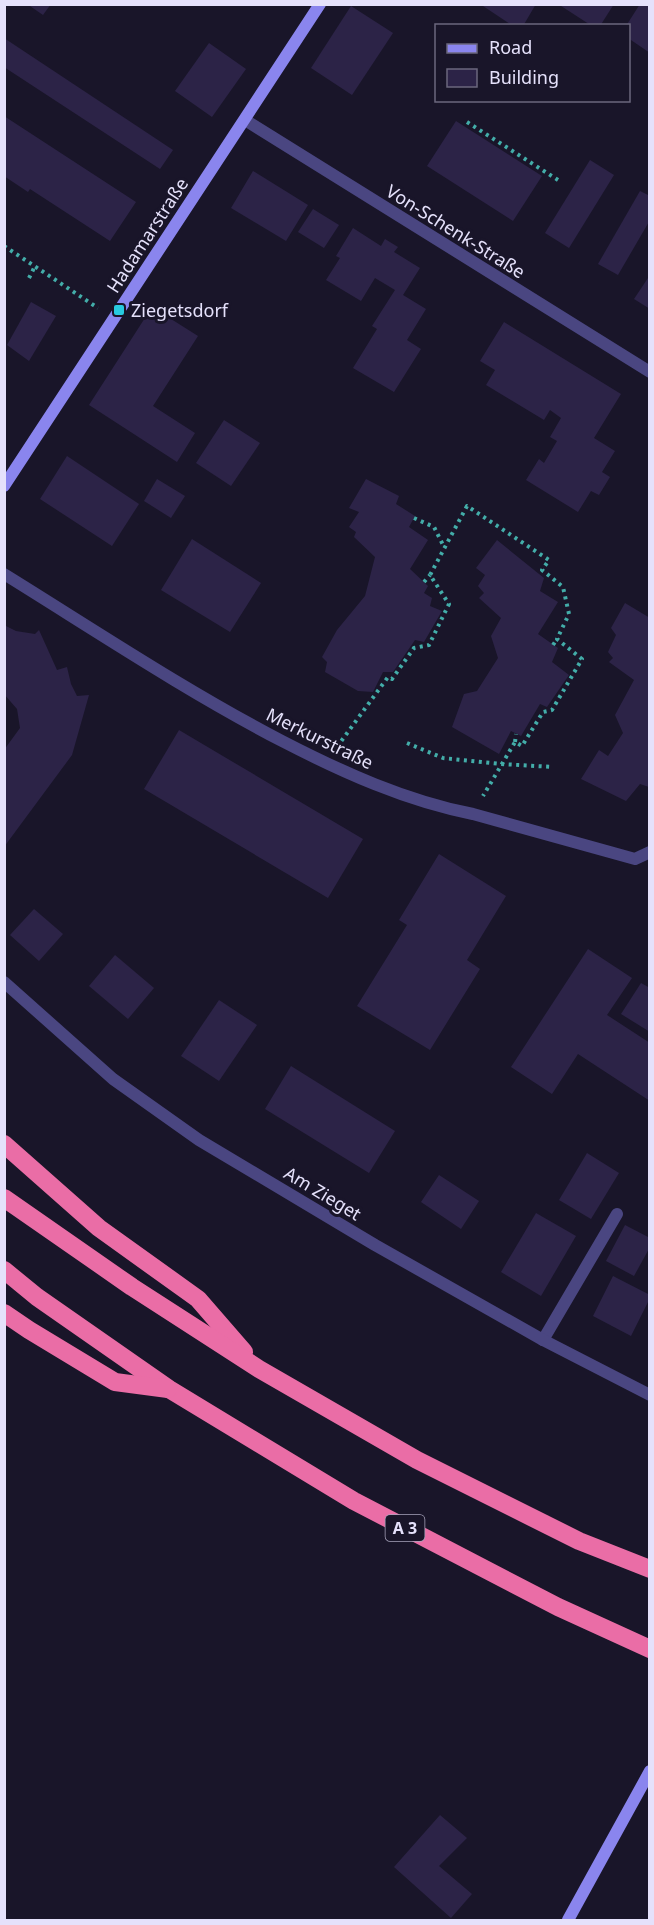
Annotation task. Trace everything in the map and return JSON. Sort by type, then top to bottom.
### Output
[{"type":"highway","points":[[4,1144],[99,1228],[198,1299],[259,1369]]},
{"type":"highway","points":[[4,1198],[132,1287],[259,1369],[417,1460],[579,1541],[650,1569]]},
{"type":"highway","name":"A 3","points":[[4,1270],[45,1303],[170,1389],[354,1502],[558,1606],[650,1648]]},
{"type":"highway","name":"A 3","points":[[4,1313],[115,1382],[170,1389]]},
{"type":"street","name":"Hadamarstraße","points":[[4,486],[320,4]]},
{"type":"street","name":"Von-Schenk-Straße","points":[[244,120],[650,372]]},
{"type":"street","name":"Merkurstraße","points":[[4,574],[201,697],[325,763],[384,788],[449,810],[472,814],[635,859],[650,852]]},
{"type":"street","name":"Am Zieget","points":[[4,982],[112,1079],[200,1140],[375,1245],[543,1340],[650,1395]]},
{"type":"street","points":[[543,1340],[617,1214]]},
{"type":"street","points":[[568,1920],[650,1772]]},
{"type":"path","points":[[467,122],[558,180]]},
{"type":"path","points":[[4,246],[114,318]]},
{"type":"path","points":[[29,278],[35,266]]},
{"type":"path","points":[[424,582],[467,506],[549,560],[541,572],[563,587],[569,614],[554,645]]},
{"type":"path","points":[[414,518],[434,527],[445,548]]},
{"type":"path","points":[[325,763],[389,675],[392,679],[414,648],[429,645],[449,604],[430,575]]},
{"type":"path","points":[[514,742],[522,746],[543,711],[552,710],[582,659],[557,639]]},
{"type":"path","points":[[472,814],[514,742],[516,734]]},
{"type":"path","points":[[406,743],[443,758],[554,767]]},
{"type":"building","points":[[27,4],[51,4],[43,15]]},
{"type":"building","points":[[480,4],[536,4],[524,24],[510,24]]},
{"type":"building","points":[[558,4],[614,4],[601,24],[589,24]]},
{"type":"building","points":[[640,4],[650,4],[650,53],[630,39],[630,24],[627,24]]},
{"type":"building","points":[[351,6],[393,33],[352,95],[311,68]]},
{"type":"building","points":[[4,38],[173,150],[160,169],[4,67]]},
{"type":"building","points":[[209,43],[246,69],[212,117],[175,91]]},
{"type":"building","points":[[4,116],[136,202],[110,241],[30,189],[28,192],[4,176]]},
{"type":"building","points":[[456,121],[542,176],[513,221],[427,166]]},
{"type":"building","points":[[590,160],[614,175],[569,248],[545,233]]},
{"type":"building","points":[[253,171],[308,205],[286,241],[231,208]]},
{"type":"building","points":[[640,191],[650,196],[650,220],[618,275],[598,264]]},
{"type":"building","points":[[313,209],[339,225],[324,248],[298,232]]},
{"type":"building","points":[[353,228],[381,246],[385,239],[398,247],[394,252],[420,268],[403,295],[426,309],[407,340],[421,349],[394,392],[353,368],[377,329],[372,326],[395,290],[375,278],[361,301],[326,280],[340,258],[336,256]]},
{"type":"building","points":[[650,275],[650,309],[634,299]]},
{"type":"building","points":[[31,302],[56,316],[29,361],[7,345]]},
{"type":"building","points":[[152,307],[198,336],[153,406],[195,433],[177,462],[89,405]]},
{"type":"building","points":[[504,322],[621,394],[594,438],[615,451],[602,472],[610,477],[599,495],[591,491],[578,512],[526,480],[539,459],[544,463],[557,441],[550,437],[561,418],[550,410],[544,420],[486,385],[495,370],[480,361]]},
{"type":"building","points":[[224,420],[260,443],[231,486],[196,463]]},
{"type":"building","points":[[67,456],[139,504],[112,546],[40,499]]},
{"type":"building","points":[[157,479],[185,496],[171,518],[144,501]]},
{"type":"building","points":[[366,479],[399,496],[396,504],[415,516],[409,527],[428,540],[410,569],[428,586],[424,593],[432,598],[430,606],[442,611],[424,642],[415,640],[393,672],[383,672],[373,692],[358,691],[325,672],[327,662],[322,657],[337,630],[365,596],[375,557],[354,537],[356,532],[349,527],[359,512],[349,508]]},
{"type":"building","points":[[192,539],[261,583],[230,632],[161,590]]},
{"type":"building","points":[[497,540],[544,578],[540,591],[558,602],[538,634],[558,648],[552,662],[569,675],[547,707],[540,704],[521,736],[511,731],[499,754],[452,727],[464,694],[477,691],[498,658],[491,636],[501,618],[479,598],[484,593],[478,586],[485,575],[476,568]]},
{"type":"building","points":[[625,603],[650,618],[650,785],[649,787],[640,784],[626,801],[581,779],[599,750],[608,756],[623,733],[615,715],[634,680],[609,662],[613,658],[608,652],[616,635],[611,628]]},
{"type":"building","points":[[4,625],[16,631],[35,634],[39,630],[57,670],[67,667],[77,696],[89,695],[72,755],[4,847],[4,750],[20,728],[17,709],[4,694]]},
{"type":"building","points":[[179,730],[363,839],[328,898],[144,789]]},
{"type":"building","points":[[439,854],[506,896],[467,960],[480,969],[430,1050],[357,1006],[407,925],[399,920]]},
{"type":"building","points":[[34,909],[63,934],[39,961],[10,935]]},
{"type":"building","points":[[588,949],[632,978],[607,1015],[650,1043],[650,1101],[578,1054],[552,1094],[511,1067]]},
{"type":"building","points":[[115,955],[154,988],[128,1019],[89,986]]},
{"type":"building","points":[[641,983],[650,988],[650,1032],[621,1014]]},
{"type":"building","points":[[219,1000],[257,1025],[219,1081],[181,1056]]},
{"type":"building","points":[[291,1066],[395,1131],[369,1173],[265,1109]]},
{"type":"building","points":[[587,1153],[619,1173],[591,1219],[559,1200]]},
{"type":"building","points":[[439,1175],[479,1201],[461,1229],[421,1202]]},
{"type":"building","points":[[536,1213],[576,1236],[541,1296],[501,1272]]},
{"type":"building","points":[[625,1225],[650,1238],[650,1247],[634,1276],[606,1261]]},
{"type":"building","points":[[613,1276],[650,1295],[631,1336],[593,1316]]},
{"type":"building","points":[[440,1815],[467,1838],[439,1866],[472,1894],[451,1918],[394,1867]]},
{"type":"place","name":"Ziegetsdorf","points":[[119,310]]}]
